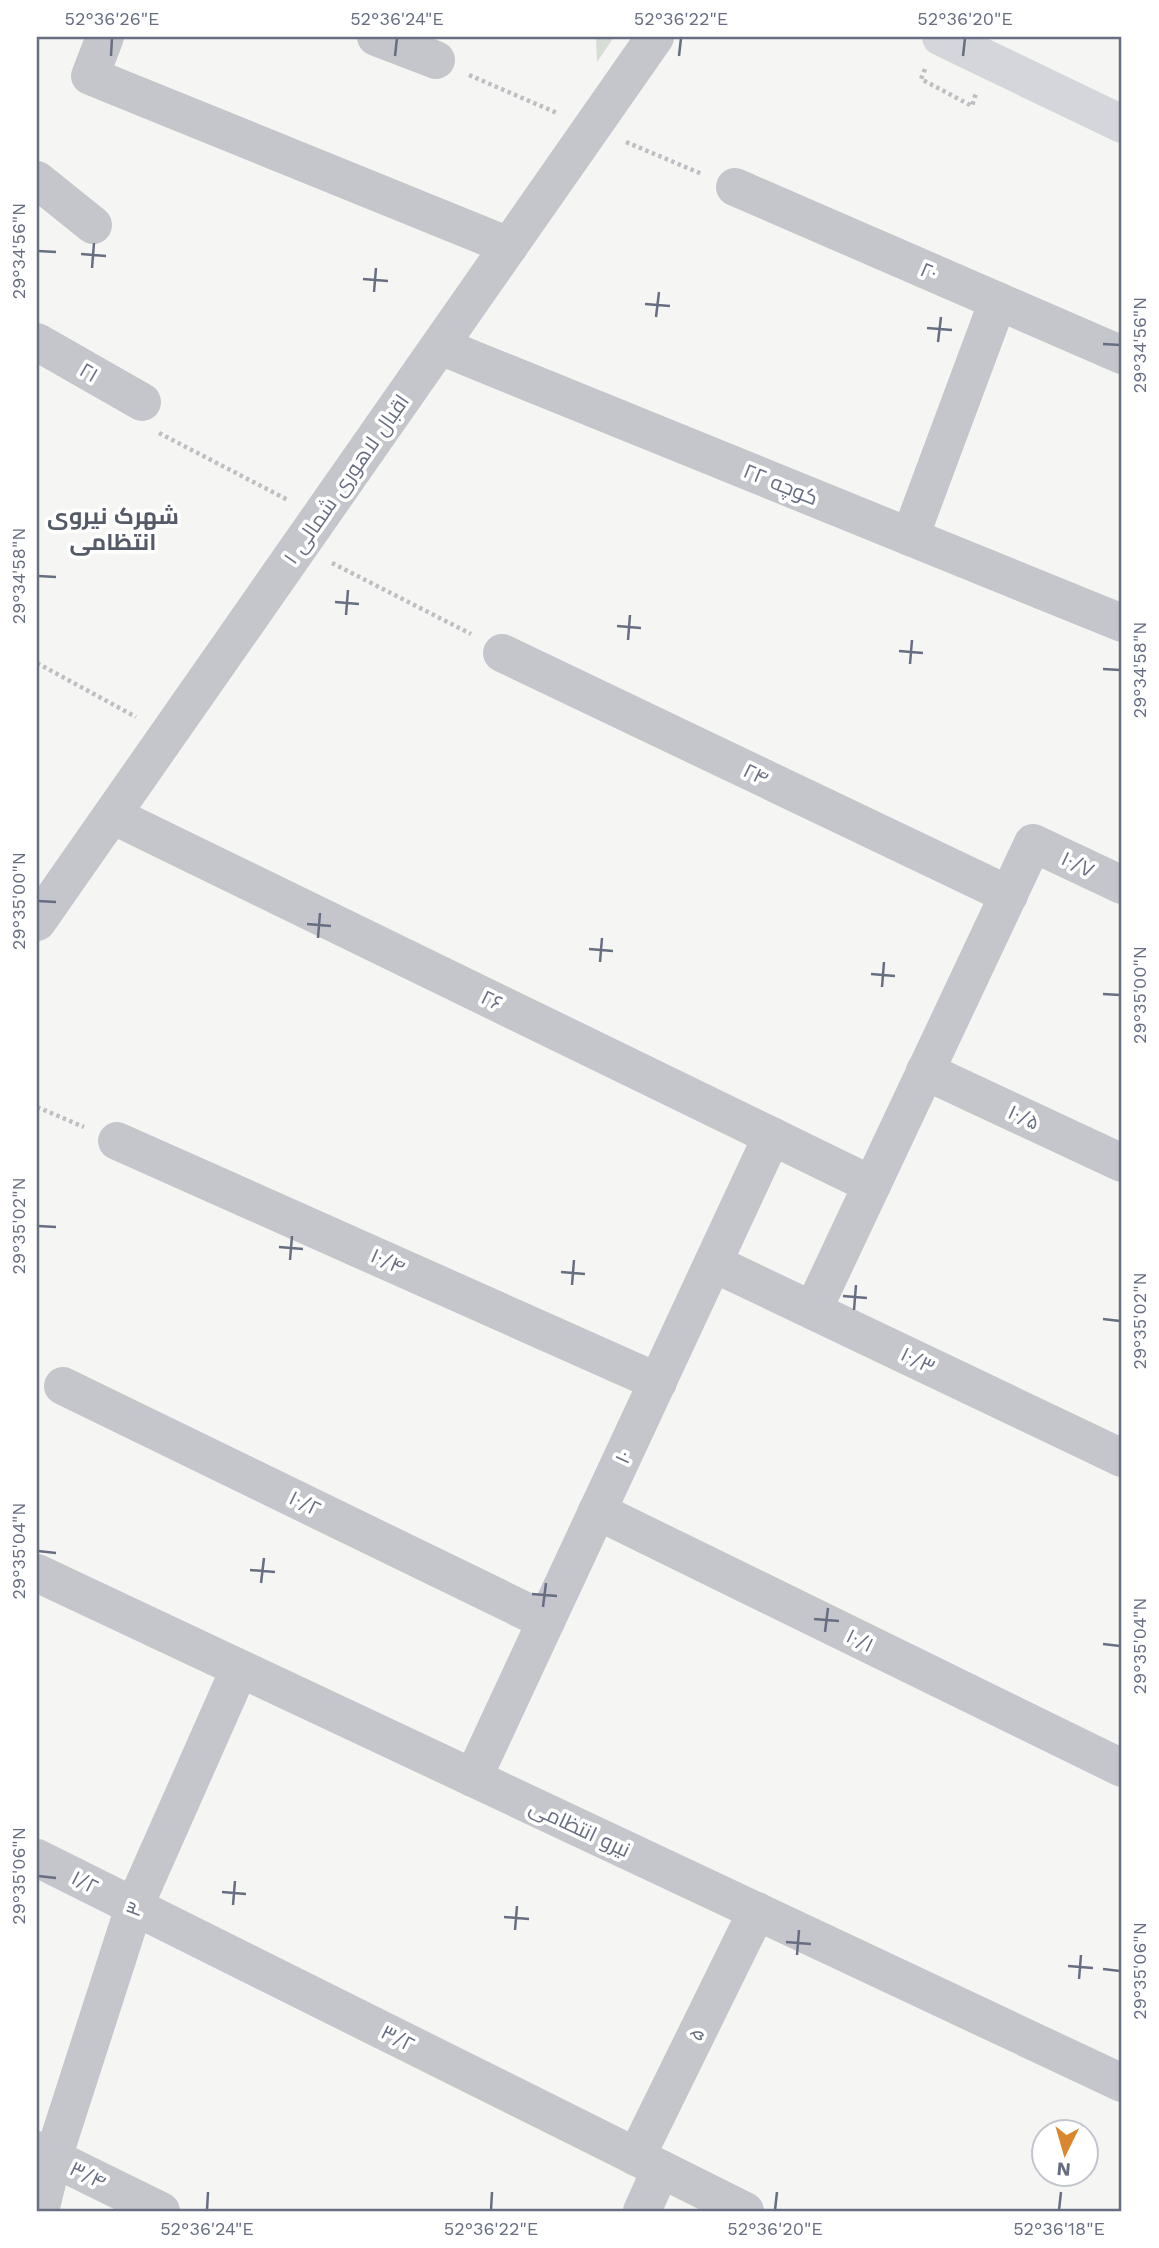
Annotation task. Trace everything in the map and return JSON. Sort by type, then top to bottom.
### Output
[{"type":"main road","points":[[941,37],[1122,124]]},
{"type":"street","points":[[105,37],[90,76],[509,246]]},
{"type":"street","points":[[376,37],[436,60]]},
{"type":"street","name":"اقبال لاهوری شمالی ۱","points":[[37,922],[655,37]]},
{"type":"street","points":[[37,180],[93,225]]},
{"type":"street","name":"۲۰","points":[[735,187],[1122,355]]},
{"type":"street","points":[[910,537],[999,301]]},
{"type":"street","name":"۲۱","points":[[37,342],[142,402]]},
{"type":"street","name":"کوچه ۲۲","points":[[440,346],[1122,623]]},
{"type":"street","name":"۲۴","points":[[502,653],[1009,895]]},
{"type":"street","name":"۲۶","points":[[112,814],[872,1185]]},
{"type":"street","name":"۱۰/۷","points":[[1009,895],[1033,843],[1122,885]]},
{"type":"street","points":[[813,1310],[1009,895]]},
{"type":"street","name":"۱۰/۵","points":[[925,1071],[1122,1163]]},
{"type":"street","name":"۱۰","points":[[473,1778],[772,1136]]},
{"type":"street","name":"۱۰/۴","points":[[117,1141],[658,1382]]},
{"type":"street","name":"۱۰/۳","points":[[713,1263],[1122,1458]]},
{"type":"street","name":"۱۰/۲","points":[[63,1385],[546,1621]]},
{"type":"street","name":"۱۰/۱","points":[[597,1511],[1122,1768]]},
{"type":"street","name":"نیرو انتظامی","points":[[37,1573],[1122,2083]]},
{"type":"street","name":"۳","points":[[40,2211],[45,2154],[134,1907],[239,1670]]},
{"type":"street","name":"۱/۲","points":[[37,1858],[134,1907]]},
{"type":"street","name":"۳/۲","points":[[134,1907],[745,2211]]},
{"type":"street","name":"۵","points":[[642,2211],[649,2163],[757,1912]]},
{"type":"street","name":"۳/۴","points":[[45,2154],[161,2211]]},
{"type":"path","points":[[436,60],[735,187]]},
{"type":"path","points":[[921,79],[972,106]]},
{"type":"path","points":[[142,402],[149,427],[502,653]]},
{"type":"path","points":[[37,663],[168,734]]},
{"type":"path","points":[[37,1107],[117,1141]]},
{"type":"shaded area","points":[[596,37],[614,37],[597,62]]},
{"type":"district","name":"شهرک نیروی انتظامی","points":[[113,529]]}]
